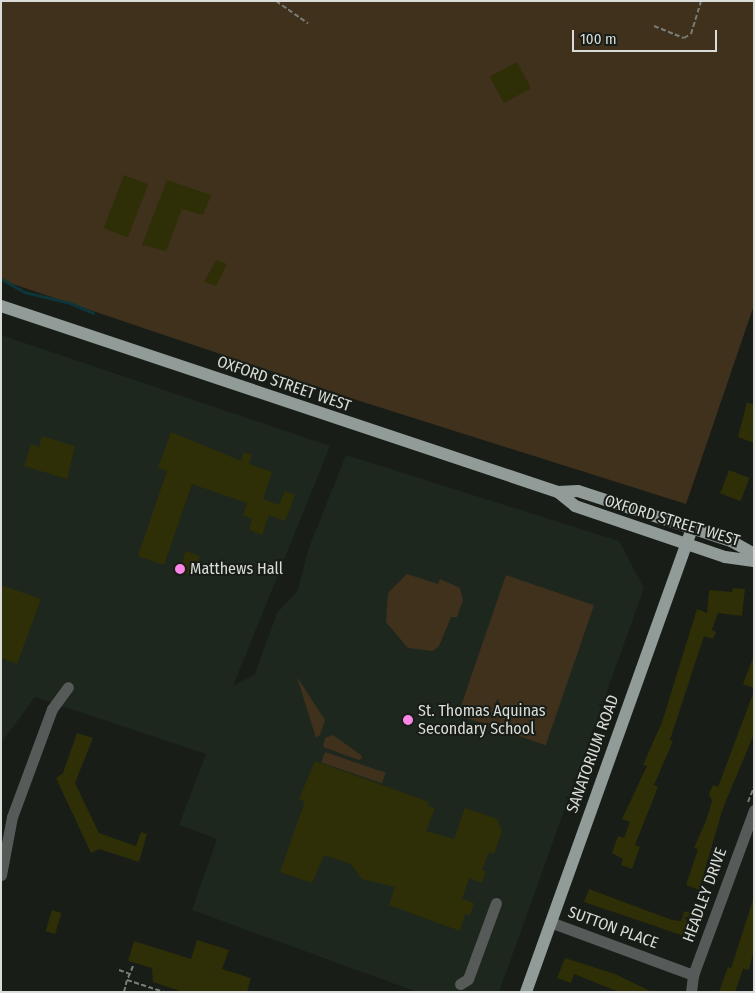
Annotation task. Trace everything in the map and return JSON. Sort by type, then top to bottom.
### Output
[{"type":"main road","name":"OXFORD STREET WEST","points":[[1,306],[558,492],[575,506],[686,544],[725,557],[754,561]]},
{"type":"main road","name":"OXFORD STREET WEST","points":[[558,492],[578,491],[730,541],[754,554]]},
{"type":"main road","name":"SANATORIUM ROAD","points":[[526,992],[692,528]]},
{"type":"street","points":[[1,875],[4,848],[16,808],[52,709],[68,688]]},
{"type":"street","name":"HEADLEY DRIVE","points":[[690,992],[693,975],[751,807]]},
{"type":"street","points":[[460,984],[468,979],[496,903]]},
{"type":"street","name":"SUTTON PLACE","points":[[550,922],[693,975]]},
{"type":"path","points":[[276,1],[308,23]]},
{"type":"path","points":[[654,26],[684,38],[691,34],[701,1]]},
{"type":"path","points":[[751,807],[754,787]]},
{"type":"path","points":[[124,992],[133,966]]},
{"type":"path","points":[[119,970],[130,974]]},
{"type":"path","points":[[127,980],[164,992]]},
{"type":"shaded area","points":[[1,1],[754,1],[754,305],[686,504],[363,402],[1,280]]},
{"type":"shaded area","name":"St. Thomas Aquinas Secondary School","points":[[1,335],[330,446],[233,686],[255,674],[277,613],[298,590],[308,550],[346,455],[619,541],[644,588],[499,992],[417,992],[192,910],[217,839],[179,825],[206,754],[35,697],[1,743]]},
{"type":"shaded area","points":[[407,574],[438,584],[440,579],[460,588],[463,600],[457,617],[451,617],[439,646],[433,651],[408,648],[386,622],[388,593]]},
{"type":"shaded area","points":[[506,575],[594,605],[546,745],[458,715]]},
{"type":"shaded area","points":[[297,677],[325,720],[320,735],[316,738]]},
{"type":"shaded area","points":[[333,735],[361,755],[362,758],[359,760],[323,747],[325,738]]},
{"type":"shaded area","points":[[325,752],[386,773],[382,783],[321,762]]},
{"type":"building","points":[[517,62],[531,88],[504,103],[490,77]]},
{"type":"building","points":[[124,175],[148,184],[128,238],[104,228]]},
{"type":"building","points":[[167,180],[211,195],[203,215],[182,209],[166,251],[142,245]]},
{"type":"building","points":[[216,260],[227,264],[216,286],[204,282]]},
{"type":"building","points":[[747,402],[754,405],[754,443],[738,437]]},
{"type":"building","points":[[171,432],[241,461],[244,452],[252,455],[249,464],[272,472],[263,499],[279,505],[285,491],[295,495],[285,521],[269,515],[262,535],[249,530],[252,519],[243,515],[247,503],[192,484],[164,565],[138,556],[167,471],[158,468]]},
{"type":"building","points":[[42,436],[75,446],[67,479],[24,466],[31,444],[39,447]]},
{"type":"building","points":[[729,470],[750,478],[741,501],[720,493]]},
{"type":"building","points":[[186,551],[200,556],[193,576],[179,571]]},
{"type":"building","points":[[1,585],[41,599],[17,664],[1,658]]},
{"type":"building","points":[[733,588],[745,589],[742,616],[718,613],[712,630],[716,632],[713,639],[704,636],[670,740],[673,741],[654,785],[658,787],[635,845],[640,847],[632,869],[621,865],[623,859],[612,853],[618,836],[624,838],[630,822],[622,819],[647,766],[643,765],[662,722],[697,609],[707,613],[709,590],[732,592]]},
{"type":"building","points":[[754,658],[754,688],[743,684]]},
{"type":"building","points":[[754,691],[754,734],[723,808],[699,890],[686,885],[698,849],[694,848],[706,821],[712,801],[709,794],[713,785],[718,787]]},
{"type":"building","points":[[77,733],[93,738],[75,783],[99,833],[136,846],[141,832],[147,834],[139,862],[99,849],[91,853],[56,778],[63,773]]},
{"type":"building","points":[[315,761],[429,802],[428,806],[435,808],[426,831],[454,839],[465,808],[497,819],[502,831],[494,854],[489,852],[482,870],[486,871],[482,883],[469,878],[462,899],[474,903],[470,915],[465,914],[460,931],[389,905],[395,887],[362,879],[351,864],[324,855],[312,883],[280,872],[305,801],[299,799]]},
{"type":"building","points":[[589,889],[672,920],[681,921],[684,911],[695,914],[687,937],[584,902]]},
{"type":"building","points":[[753,900],[754,949],[749,970],[743,969],[735,992],[719,992],[728,967],[731,968]]},
{"type":"building","points":[[52,910],[62,913],[55,934],[46,931]]},
{"type":"building","points":[[197,940],[229,950],[222,969],[251,978],[247,992],[183,992],[153,982],[152,968],[128,961],[134,941],[191,959]]},
{"type":"building","points":[[565,958],[615,974],[652,992],[619,992],[574,974],[571,983],[557,978]]},
{"type":"waterway","points":[[1,279],[24,292],[70,303],[93,313]]},
{"type":"place","name":"Matthews Hall","points":[[180,569]]},
{"type":"place","name":"St. Thomas Aquinas Secondary School","points":[[408,720]]}]
